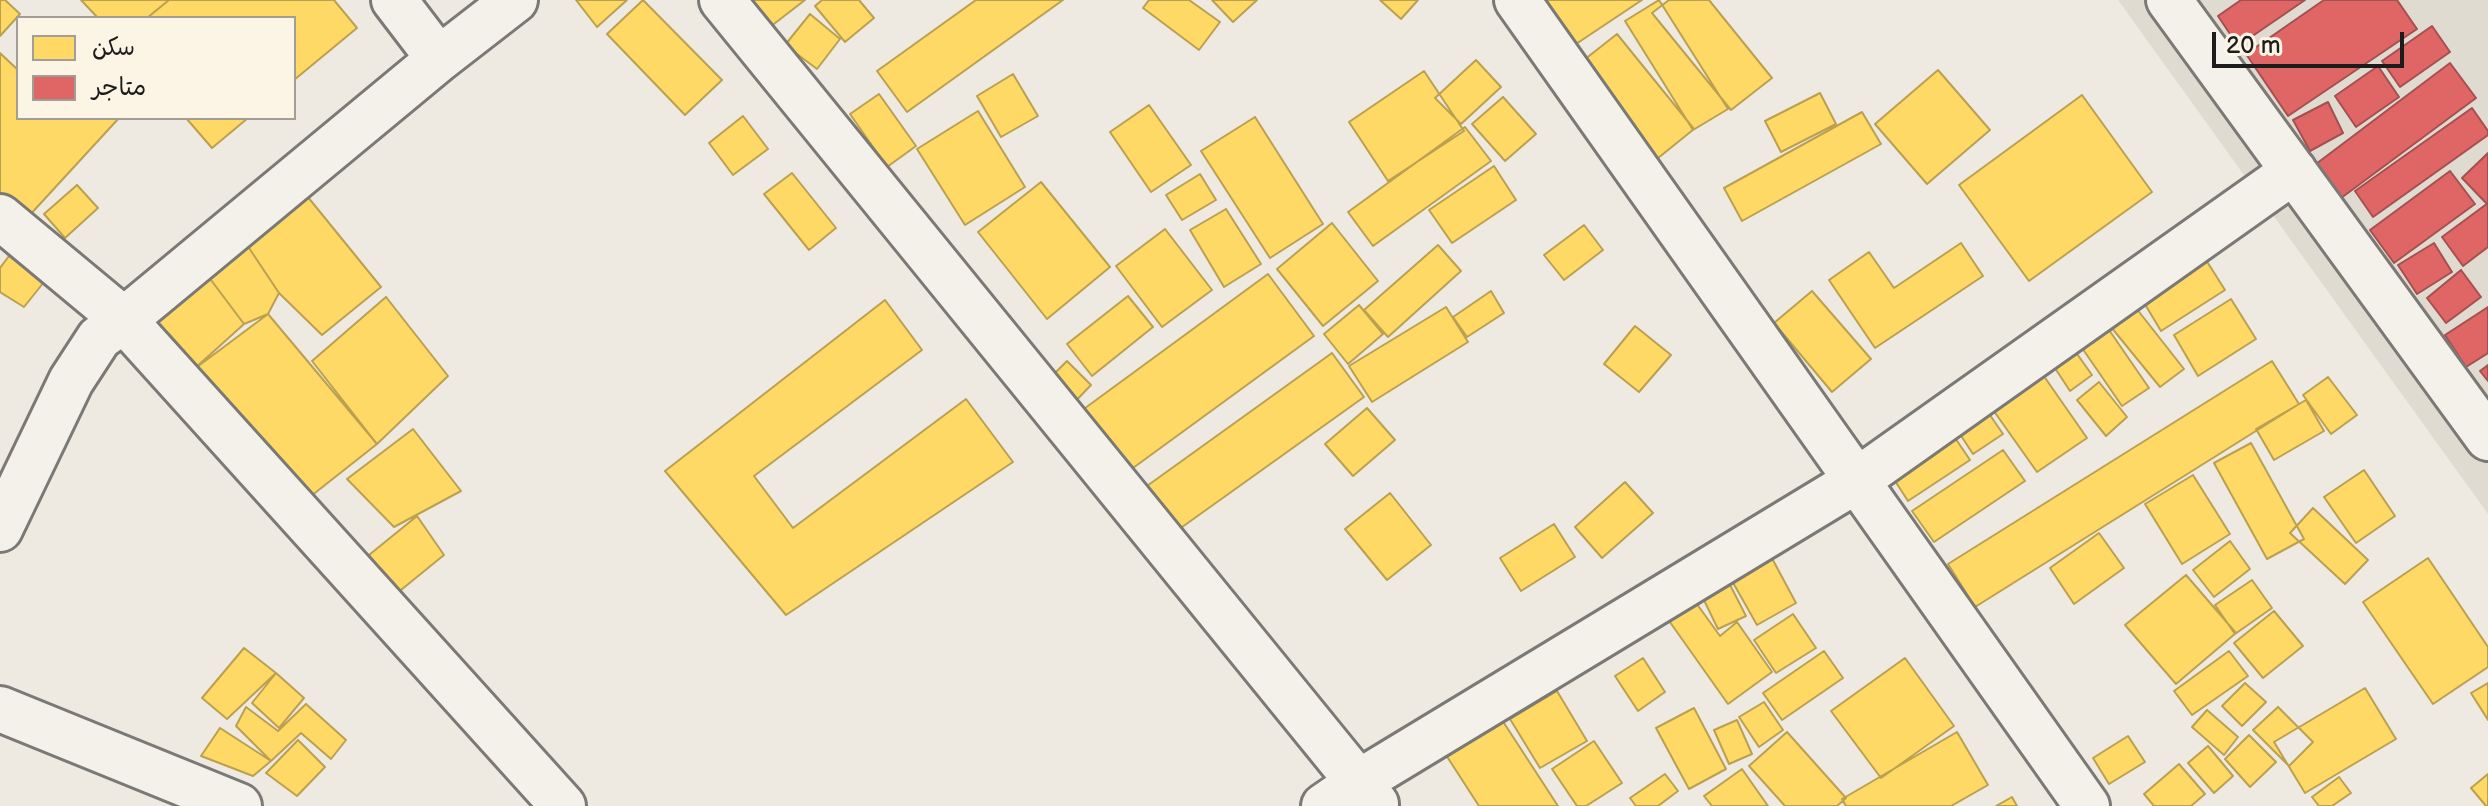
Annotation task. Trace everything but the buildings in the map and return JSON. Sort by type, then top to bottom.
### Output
[{"type":"street","points":[[394,0],[439,59]]},
{"type":"street","points":[[0,529],[71,381],[99,338],[515,0]]},
{"type":"street","points":[[722,0],[1353,798],[1859,479],[2294,171]]},
{"type":"street","points":[[1517,0],[1859,479],[2087,806]]},
{"type":"street","points":[[2169,0],[2488,438]]},
{"type":"street","points":[[0,217],[124,320],[563,806]]},
{"type":"street","points":[[0,709],[239,806]]},
{"type":"shaded area","points":[[2118,0],[2488,0],[2488,514]]}]
